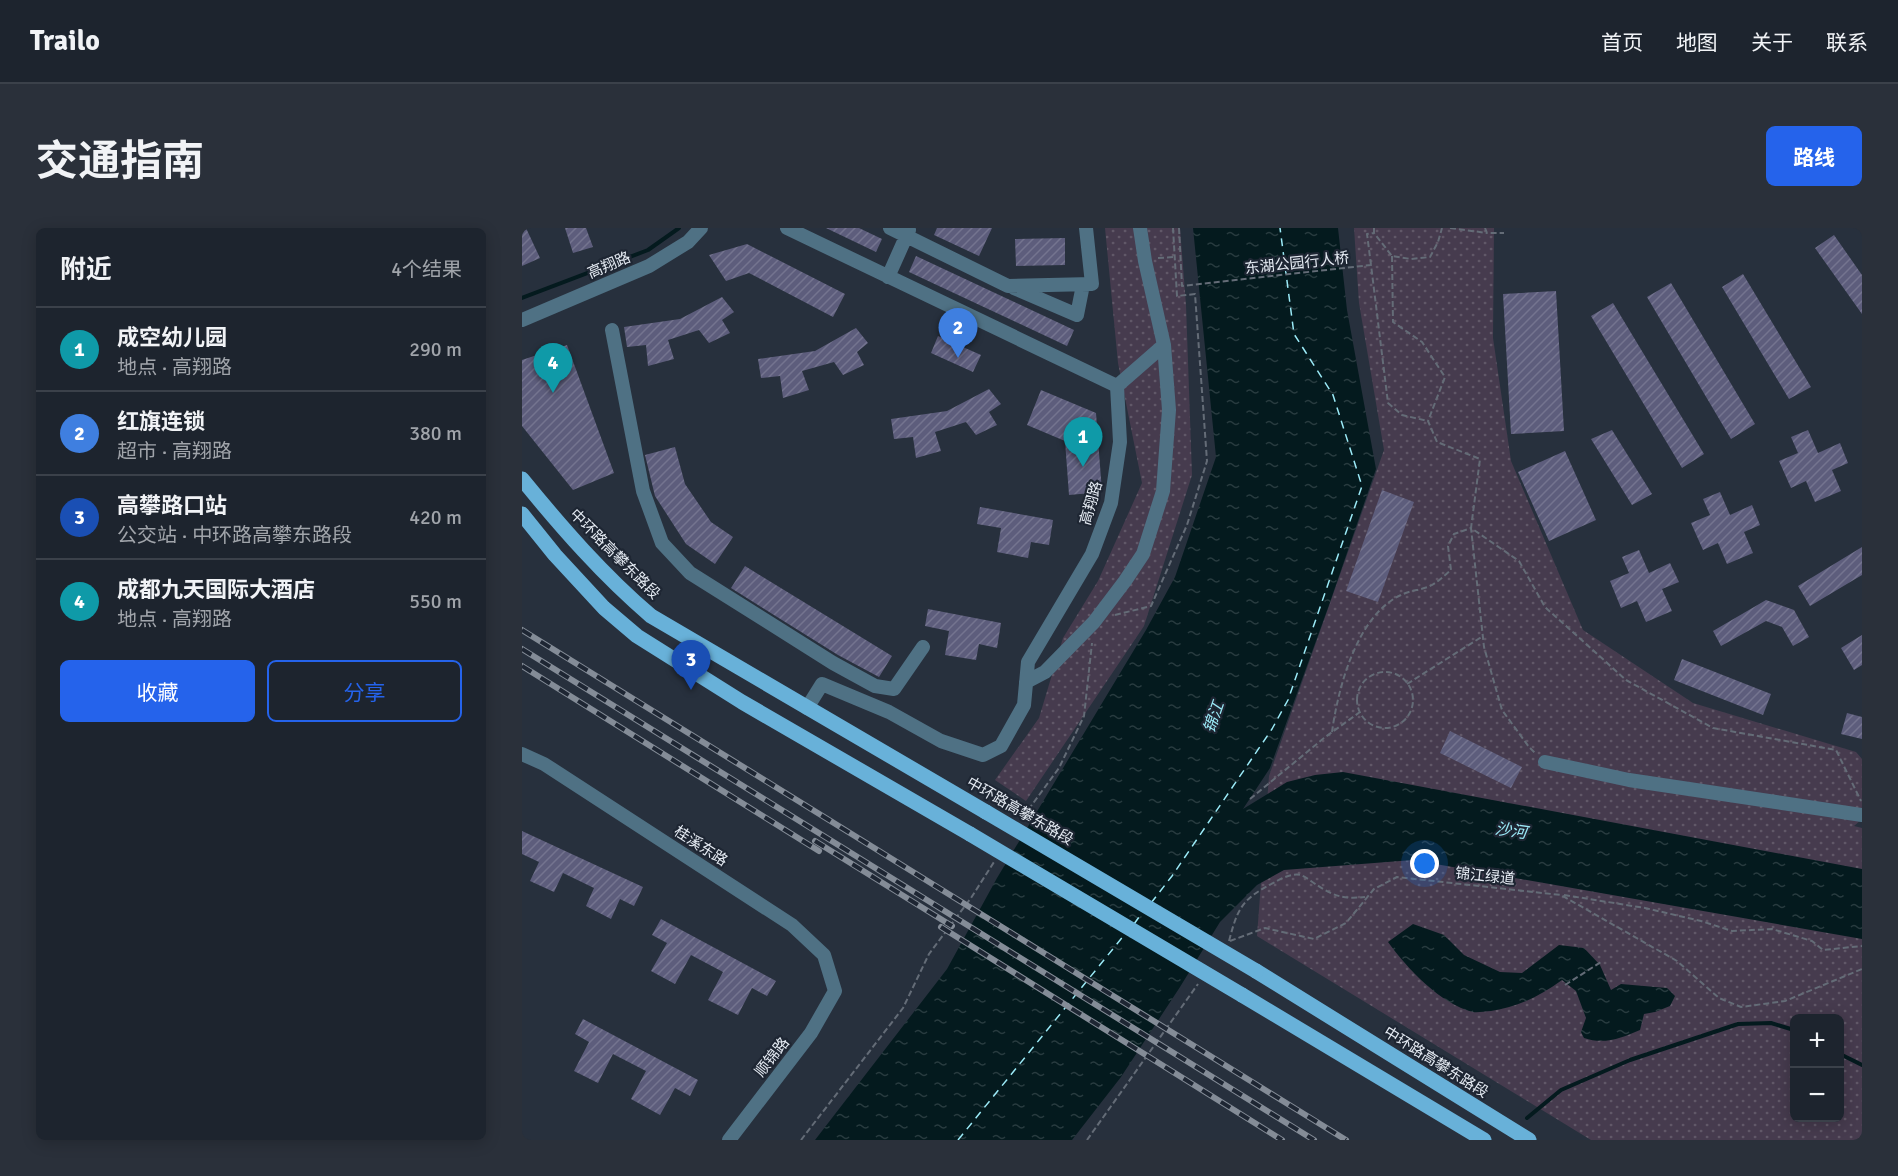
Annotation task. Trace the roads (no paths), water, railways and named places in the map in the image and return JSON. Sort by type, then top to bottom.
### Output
[{"type":"main road","name":"中环路高攀东路段","points":[[522,479],[570,537],[620,589],[651,616],[1256,971],[1528,1140]]},
{"type":"main road","points":[[522,514],[555,555],[604,608],[637,636],[742,702],[970,834],[1484,1140]]},
{"type":"street","name":"高翔路","points":[[522,320],[649,266],[688,242],[701,228]]},
{"type":"street","points":[[787,228],[1117,386],[1164,345]]},
{"type":"street","points":[[890,228],[908,232],[1008,286],[1077,315],[1083,285]]},
{"type":"street","points":[[1008,286],[1092,284],[1086,228]]},
{"type":"street","points":[[1026,682],[1045,672],[1094,622],[1125,581],[1143,554],[1163,491],[1169,410],[1164,345],[1151,259],[1140,228]]},
{"type":"street","points":[[888,277],[908,232]]},
{"type":"street","points":[[612,330],[643,491],[662,543],[690,573],[824,657],[875,686],[894,689],[922,647]]},
{"type":"street","name":"高翔路","points":[[807,708],[822,684],[889,712],[942,741],[983,756],[1000,746],[1024,705],[1028,663],[1092,554],[1111,503],[1120,442],[1117,386]]},
{"type":"street","name":"桂溪东路","points":[[522,754],[544,764],[792,925],[824,955],[835,991]]},
{"type":"street","points":[[1545,762],[1629,780],[1862,815]]},
{"type":"street","name":"顺锦路","points":[[729,1140],[811,1033],[835,991]]},
{"type":"water","points":[[1193,228],[1338,228],[1347,310],[1376,469],[1270,768],[1243,809],[1287,782],[1315,775],[1343,772],[1862,869],[1862,939],[1413,860],[1284,870],[1257,885],[1220,922],[1121,1077],[1072,1140],[815,1140],[947,969],[997,878],[1146,630],[1175,577],[1216,457]]},
{"type":"water","points":[[1413,924],[1444,935],[1464,955],[1500,972],[1522,973],[1559,945],[1584,948],[1600,965],[1611,990],[1621,984],[1667,988],[1675,996],[1670,1006],[1644,1014],[1640,1030],[1606,1041],[1584,1038],[1581,1032],[1586,1018],[1576,991],[1562,980],[1520,1004],[1491,1011],[1473,1012],[1448,1001],[1425,984],[1388,942]]},
{"type":"waterway","points":[[522,298],[648,250],[679,228]]},
{"type":"waterway","points":[[1527,1118],[1561,1090],[1630,1060],[1738,1024],[1771,1023],[1790,1029]]},
{"type":"waterway","points":[[1844,1056],[1862,1065]]},
{"type":"railway","points":[[522,630],[1346,1140]]},
{"type":"railway","points":[[522,649],[1314,1140]]},
{"type":"railway","points":[[522,666],[819,851]]},
{"type":"railway","points":[[815,841],[952,926]]},
{"type":"railway","points":[[941,927],[1282,1140]]},
{"type":"place","name":"红旗连锁","points":[[958,358]]},
{"type":"place","name":"成都九天国际大酒店","points":[[553,393]]},
{"type":"place","name":"成空幼儿园","points":[[1083,467]]},
{"type":"place","name":"高攀路口站","points":[[691,690]]},
{"type":"water label","name":"锦江","points":[[1213,717]]},
{"type":"water label","name":"沙河","points":[[1511,830]]}]
